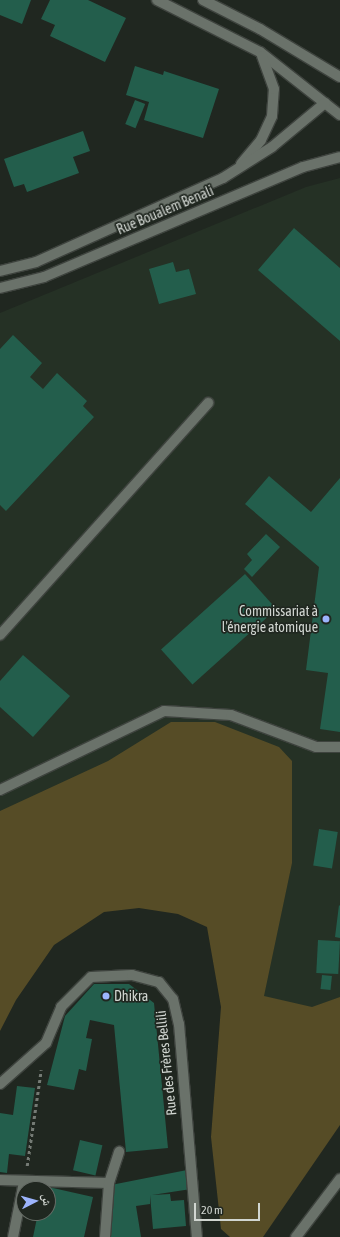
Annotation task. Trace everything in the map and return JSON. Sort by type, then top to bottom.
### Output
[{"type":"street","points":[[157,0],[260,52],[340,115]]},
{"type":"street","points":[[203,0],[260,29],[340,77]]},
{"type":"street","points":[[236,171],[261,140],[272,116],[274,89],[267,64],[260,52]]},
{"type":"street","points":[[0,271],[36,262],[236,171],[272,147],[325,103]]},
{"type":"street","name":"Rue Boualem Benali","points":[[0,288],[44,277],[303,167],[340,157]]},
{"type":"street","points":[[0,635],[208,403]]},
{"type":"street","points":[[0,790],[164,712],[231,715],[316,747],[340,747]]},
{"type":"street","name":"Rue des Frères Bellili","points":[[0,1084],[46,1043],[60,1007],[91,977],[132,975],[159,982],[173,999],[179,1024],[196,1237]]},
{"type":"street","points":[[105,1237],[108,1183],[119,1152]]},
{"type":"street","points":[[296,1237],[340,1179]]},
{"type":"street","points":[[0,1180],[16,1181]]},
{"type":"street","points":[[56,1182],[108,1183]]},
{"type":"street","points":[[13,1237],[16,1221]]},
{"type":"path","points":[[24,1181],[46,1043]]},
{"type":"shaded area","points":[[340,178],[340,1068],[281,1152],[211,913],[128,883],[0,986],[0,313],[306,187]]},
{"type":"shaded area","points":[[171,722],[215,722],[279,747],[292,761],[292,863],[264,996],[312,1007],[340,997],[340,1125],[263,1237],[230,1237],[221,1229],[211,1137],[221,1007],[207,927],[178,914],[139,908],[104,912],[54,945],[16,1000],[0,1031],[0,811],[108,761]]},
{"type":"building","points":[[0,0],[31,0],[22,24],[0,15]]},
{"type":"building","points":[[50,0],[88,0],[126,18],[105,62],[50,36],[55,25],[41,19]]},
{"type":"building","points":[[135,66],[163,75],[164,71],[219,89],[203,138],[144,120],[149,102],[126,95]]},
{"type":"building","points":[[135,100],[145,104],[135,128],[125,124]]},
{"type":"building","points":[[83,131],[90,151],[73,157],[79,173],[27,192],[24,184],[14,187],[4,159]]},
{"type":"building","points":[[294,228],[340,268],[340,341],[258,270]]},
{"type":"building","points":[[173,262],[176,272],[189,269],[196,294],[159,304],[149,269]]},
{"type":"building","points":[[13,335],[42,363],[30,377],[43,389],[57,373],[87,401],[83,406],[94,417],[6,511],[0,505],[0,349]]},
{"type":"building","name":"Commissariat à l'énergie atomique","points":[[269,476],[311,512],[340,478],[340,732],[320,729],[328,673],[306,670],[319,567],[245,504]]},
{"type":"building","points":[[266,534],[280,547],[252,577],[244,569],[252,560],[247,554]]},
{"type":"building","points":[[245,574],[276,609],[192,685],[161,650]]},
{"type":"building","points":[[23,655],[70,696],[33,737],[0,707],[0,681]]},
{"type":"building","points":[[319,829],[338,832],[332,869],[313,866]]},
{"type":"building","points":[[339,905],[340,906],[340,938],[335,937]]},
{"type":"building","points":[[318,940],[340,941],[338,974],[316,973]]},
{"type":"building","points":[[322,975],[332,976],[330,990],[321,989]]},
{"type":"building","points":[[94,984],[129,984],[154,1003],[168,1148],[126,1152],[114,1025],[90,1020],[86,1038],[92,1039],[86,1071],[79,1069],[74,1090],[47,1085],[65,1016]]},
{"type":"building","points":[[17,1086],[35,1088],[25,1156],[9,1154],[7,1173],[0,1172],[0,1113],[13,1115]]},
{"type":"building","points":[[80,1140],[102,1145],[95,1175],[73,1170]]},
{"type":"building","points":[[187,1170],[191,1189],[152,1195],[170,1194],[171,1201],[184,1200],[186,1226],[153,1229],[150,1195],[150,1204],[136,1206],[141,1237],[107,1237],[111,1185]]},
{"type":"building","points":[[56,1189],[93,1197],[84,1237],[33,1237],[36,1221],[56,1221]]},
{"type":"place","name":"Commissariat à l'énergie atomique","points":[[326,619]]},
{"type":"place","name":"Dhikra","points":[[106,996]]}]
